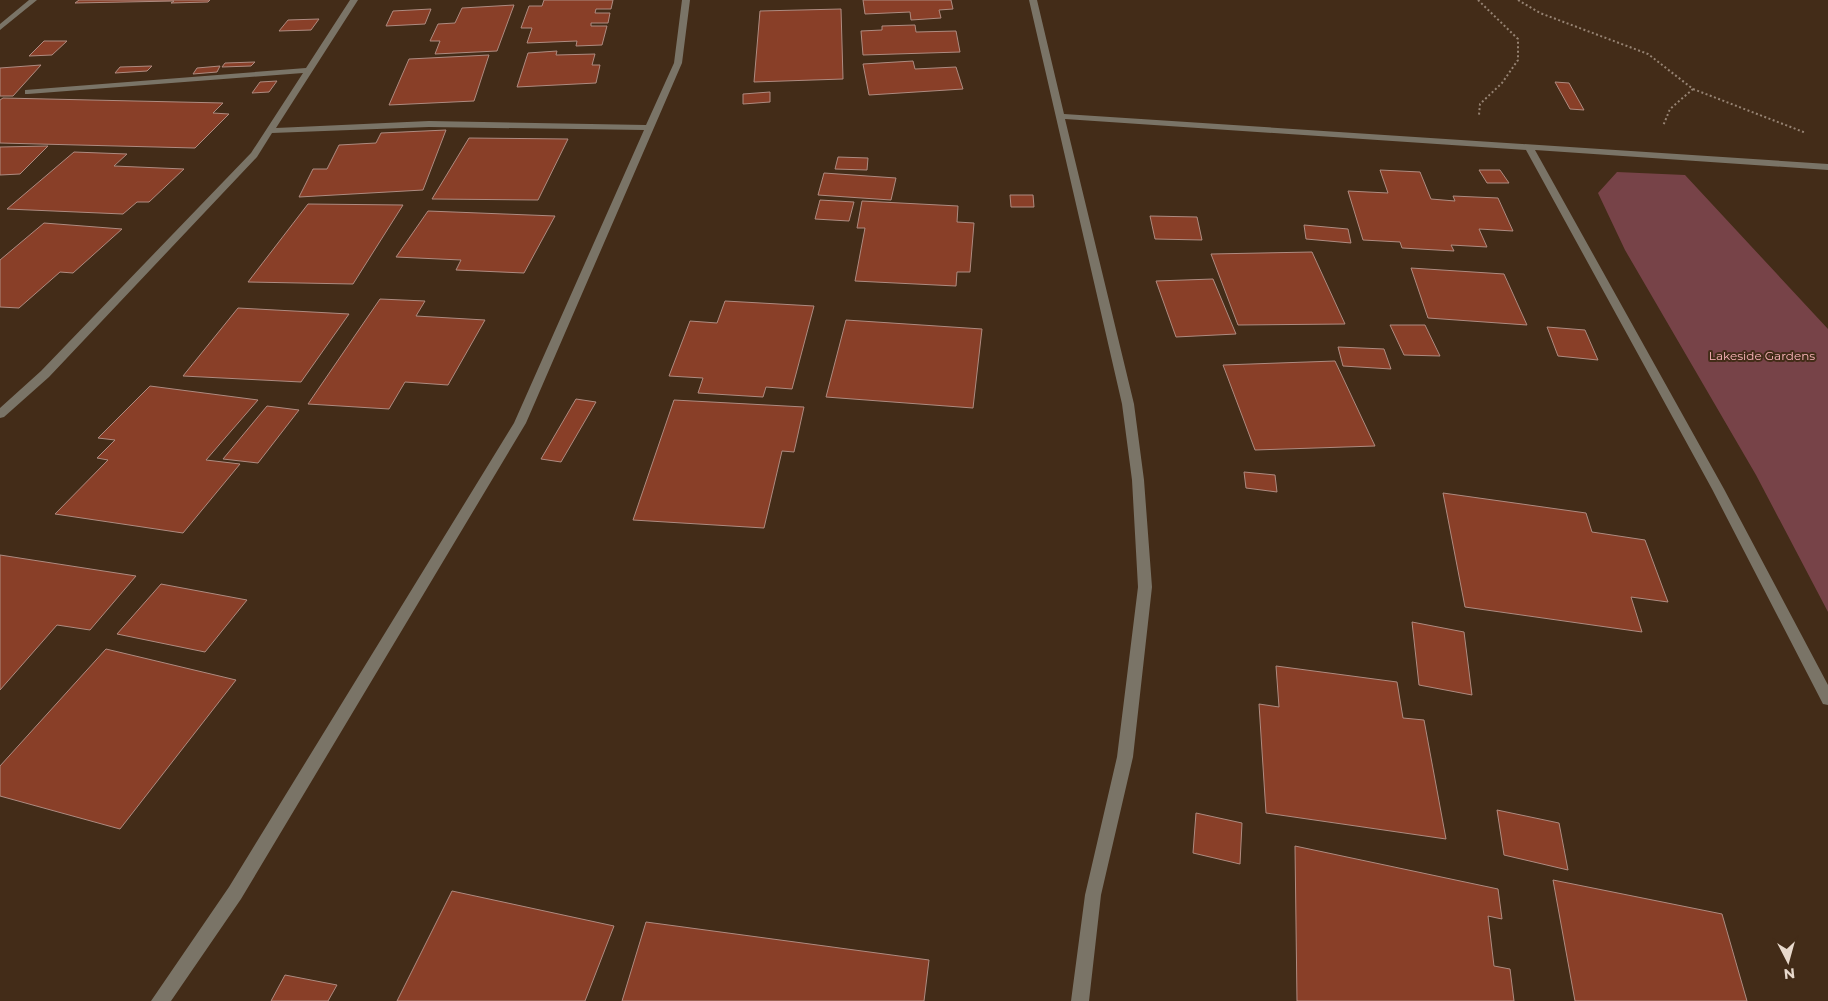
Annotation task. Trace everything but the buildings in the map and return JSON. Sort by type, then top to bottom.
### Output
[{"type":"street","points":[[0,28],[33,0]]},
{"type":"street","points":[[0,414],[52,366],[254,155],[354,0]]},
{"type":"street","points":[[160,1001],[235,893],[520,423],[678,63],[686,0]]},
{"type":"street","points":[[1033,0],[1128,404],[1138,480],[1145,586],[1125,757],[1093,895],[1080,1001]]},
{"type":"street","points":[[28,92],[308,70]]},
{"type":"street","points":[[1059,116],[1828,167]]},
{"type":"street","points":[[269,131],[429,124],[649,128]]},
{"type":"street","points":[[1530,148],[1718,489],[1828,699]]},
{"type":"path","points":[[1477,144],[1480,104],[1502,83],[1518,60],[1518,39],[1482,6],[1478,0]]},
{"type":"path","points":[[1518,0],[1540,13],[1648,54],[1693,90],[1810,134]]},
{"type":"path","points":[[1651,156],[1670,109],[1693,90]]},
{"type":"green space","name":"Lakeside Gardens","points":[[1617,172],[1685,175],[1828,329],[1828,612],[1756,475],[1625,250],[1598,193]]}]
